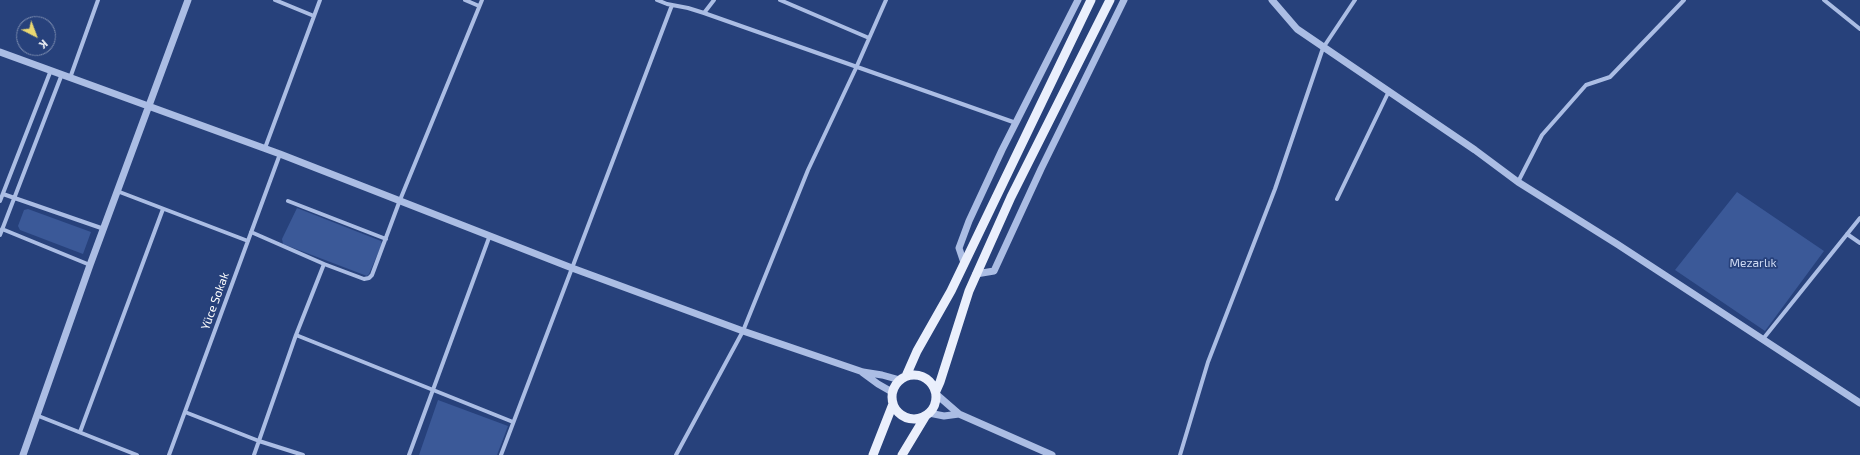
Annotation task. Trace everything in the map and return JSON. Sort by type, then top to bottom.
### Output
[{"type":"main road","points":[[927,415],[912,419],[906,418],[896,410],[893,404],[892,392],[903,378],[964,263],[1091,0]]},
{"type":"main road","points":[[902,455],[935,405],[936,392],[976,274],[1011,197],[1110,0]]},
{"type":"main road","points":[[903,378],[921,376],[927,379],[936,392]]},
{"type":"main road","points":[[873,455],[893,404]]},
{"type":"street","points":[[70,78],[98,0]]},
{"type":"street","points":[[23,455],[90,265],[188,0]]},
{"type":"street","points":[[275,0],[314,16]]},
{"type":"street","points":[[265,148],[320,0]]},
{"type":"street","points":[[465,0],[479,6]]},
{"type":"street","points":[[251,232],[324,264],[364,279],[369,278],[372,275],[400,200],[482,0]]},
{"type":"street","points":[[658,0],[704,13],[856,68],[1016,123]]},
{"type":"street","points":[[704,13],[714,0]]},
{"type":"street","points":[[780,0],[869,38]]},
{"type":"street","points":[[676,455],[743,331],[808,170],[886,0]]},
{"type":"street","points":[[964,263],[959,248],[969,221],[1078,0]]},
{"type":"street","points":[[976,274],[994,271],[1041,169],[1124,0]]},
{"type":"street","points":[[1272,0],[1297,29],[1323,48],[1389,91],[1518,182],[1860,403]]},
{"type":"street","points":[[1180,455],[1208,362],[1275,189],[1323,48],[1355,0]]},
{"type":"street","points":[[1518,182],[1542,135],[1586,85],[1610,77],[1684,0]]},
{"type":"street","points":[[1824,0],[1860,29]]},
{"type":"street","points":[[501,455],[672,5]]},
{"type":"street","points":[[0,52],[265,148],[572,268],[743,331],[863,372],[903,378]]},
{"type":"street","points":[[0,201],[51,70]]},
{"type":"street","points":[[0,236],[62,74]]},
{"type":"street","points":[[1337,199],[1389,91]]},
{"type":"street","name":"Yüce Sokak","points":[[169,455],[280,154]]},
{"type":"street","points":[[117,191],[248,241]]},
{"type":"street","points":[[3,194],[104,229]]},
{"type":"street","points":[[288,201],[386,238]]},
{"type":"street","points":[[80,432],[163,209]]},
{"type":"street","points":[[1763,339],[1860,218]]},
{"type":"street","points":[[2,229],[90,265]]},
{"type":"street","points":[[1847,234],[1860,243]]},
{"type":"street","points":[[409,455],[490,235]]},
{"type":"street","points":[[254,455],[296,335],[324,264]]},
{"type":"street","points":[[296,335],[513,422]]},
{"type":"street","points":[[863,372],[878,384],[892,392]]},
{"type":"street","points":[[936,392],[959,414],[1052,455]]},
{"type":"street","points":[[185,412],[259,441],[303,455]]},
{"type":"street","points":[[927,415],[944,416],[959,414]]},
{"type":"street","points":[[36,415],[137,455]]},
{"type":"green space","name":"Mezarlık","points":[[1737,192],[1824,251],[1765,331],[1675,270]]},
{"type":"green space","points":[[297,208],[381,241],[382,244],[369,274],[367,276],[283,244],[282,239]]},
{"type":"green space","points":[[28,209],[91,232],[83,254],[20,230],[18,226],[24,210]]},
{"type":"green space","points":[[438,400],[508,426],[497,455],[419,455]]}]
